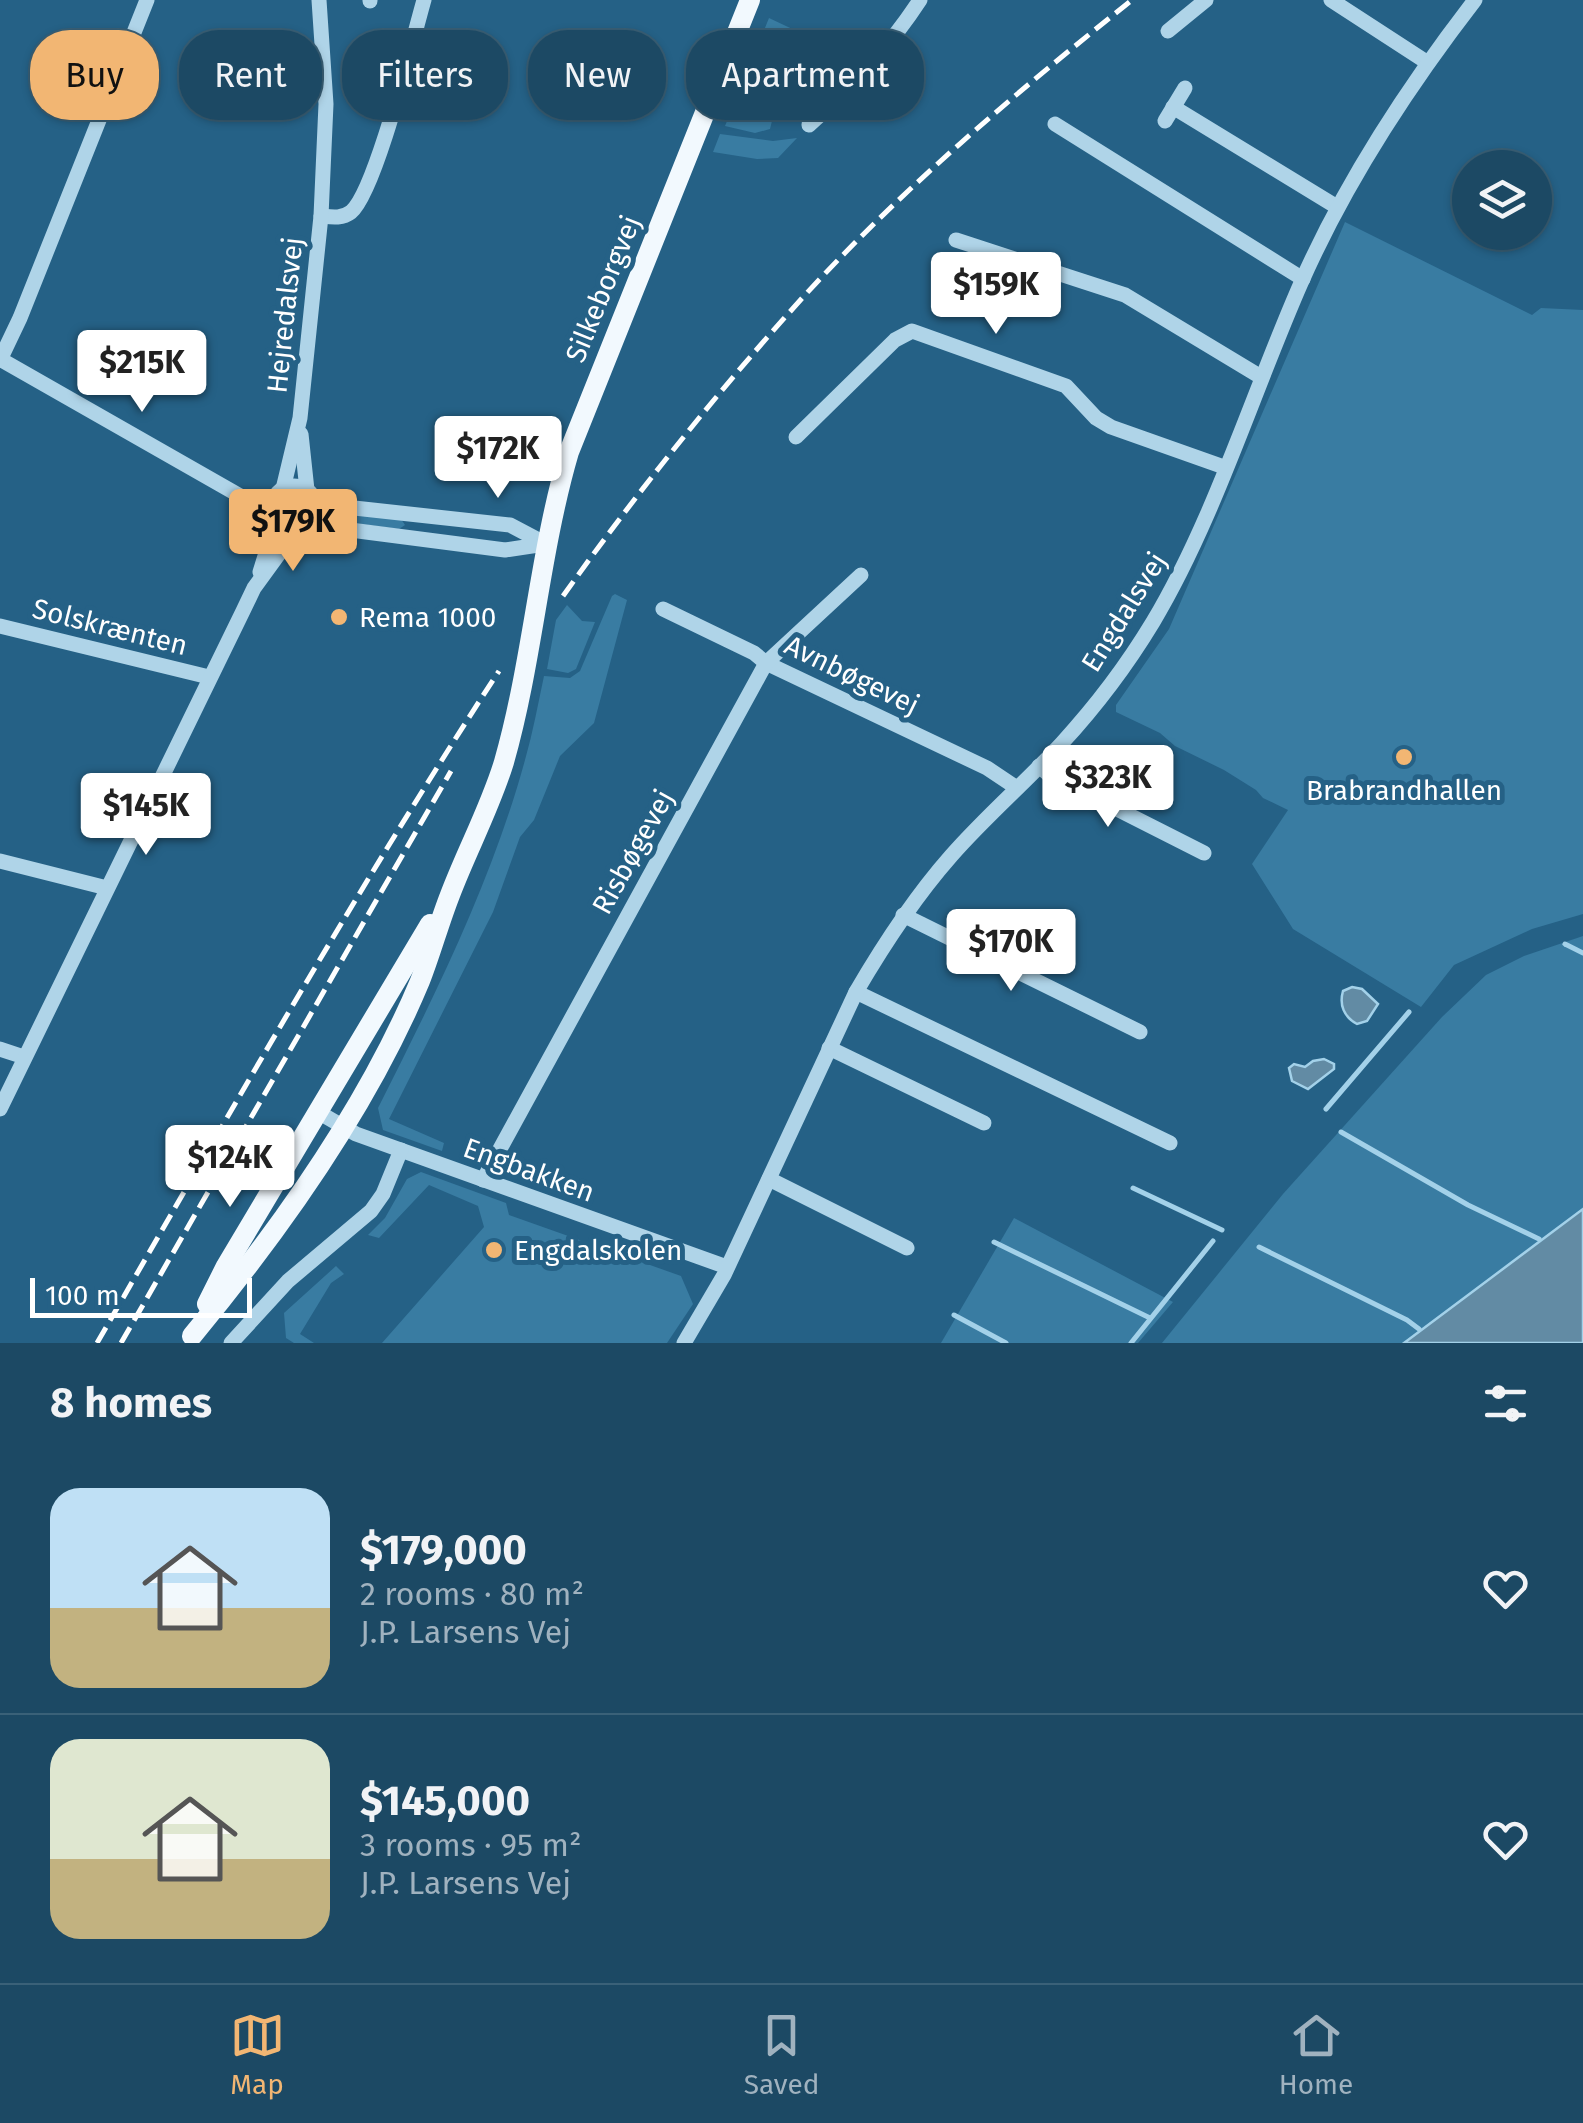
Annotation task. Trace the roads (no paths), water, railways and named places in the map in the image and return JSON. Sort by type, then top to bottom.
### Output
[{"type":"main road","name":"Silkeborgvej","points":[[190,1339],[286,1215],[388,1046],[420,980],[450,893],[503,764],[564,468],[589,396],[750,0]]},
{"type":"main road","name":"Silkeborgvej","points":[[190,1339],[226,1266],[450,893]]},
{"type":"street","points":[[147,0],[0,360],[242,497],[271,504]]},
{"type":"street","name":"Hejredalsvej","points":[[283,489],[300,418],[321,216],[326,104],[319,0]]},
{"type":"street","name":"Hejredalsvej","points":[[321,216],[349,214],[365,189],[424,0]]},
{"type":"street","points":[[809,126],[902,27],[920,0]]},
{"type":"street","points":[[1168,32],[1206,0]]},
{"type":"street","points":[[1332,0],[1428,63]]},
{"type":"street","name":"Engdalsvej","points":[[684,1343],[727,1267],[856,992],[904,915],[951,856],[1096,703],[1152,624],[1188,555],[1302,278],[1338,207],[1385,126],[1475,0]]},
{"type":"street","points":[[1185,88],[1169,114],[1338,207]]},
{"type":"street","points":[[1056,124],[1302,278]]},
{"type":"street","points":[[956,240],[1125,295],[1261,377]]},
{"type":"street","points":[[796,437],[895,340],[912,331],[1066,386],[1096,418],[1111,427],[1224,467]]},
{"type":"street","name":"Hejredalsvej","points":[[300,418],[311,494]]},
{"type":"street","points":[[0,1109],[254,588],[275,524],[271,504],[283,489],[295,486],[336,506],[510,525],[546,544]]},
{"type":"street","points":[[311,494],[317,510],[312,525]]},
{"type":"street","points":[[275,524],[294,533]]},
{"type":"street","points":[[254,588],[294,533],[312,525],[505,550],[546,544]]},
{"type":"street","name":"Risbøgevej","points":[[484,1180],[766,663],[861,575]]},
{"type":"street","name":"Avnbøgevej","points":[[663,609],[754,653],[766,663],[988,768],[1017,788]]},
{"type":"street","name":"Solskrænten","points":[[0,626],[208,678]]},
{"type":"street","points":[[1039,766],[1204,853]]},
{"type":"street","points":[[0,861],[107,888]]},
{"type":"street","points":[[904,915],[1140,1032]]},
{"type":"street","points":[[856,992],[1170,1143]]},
{"type":"street","points":[[830,1048],[984,1123]]},
{"type":"street","points":[[0,1049],[24,1057]]},
{"type":"street","name":"Engbakken","points":[[318,1112],[401,1150],[727,1267]]},
{"type":"street","points":[[231,1343],[288,1281],[371,1210],[384,1194],[401,1150]]},
{"type":"street","points":[[769,1178],[907,1248]]},
{"type":"waterway","points":[[1565,944],[1583,953]]},
{"type":"waterway","points":[[1326,1109],[1409,1012]]},
{"type":"waterway","points":[[1341,1132],[1468,1205],[1539,1239]]},
{"type":"waterway","points":[[1133,1188],[1222,1230]]},
{"type":"waterway","points":[[1131,1343],[1213,1241]]},
{"type":"waterway","points":[[994,1242],[1150,1318]]},
{"type":"waterway","points":[[1259,1247],[1419,1329]]},
{"type":"waterway","points":[[954,1315],[1006,1343]]},
{"type":"railway","points":[[563,596],[710,405],[843,255],[963,141],[1132,0]]},
{"type":"railway","points":[[97,1343],[344,920],[499,671]]},
{"type":"railway","points":[[121,1343],[451,771]]},
{"type":"place","name":"Rema 1000","points":[[339,617]]},
{"type":"place","name":"Brabrandhallen","points":[[1404,757]]},
{"type":"place","name":"Engdalskolen","points":[[494,1250]]}]
